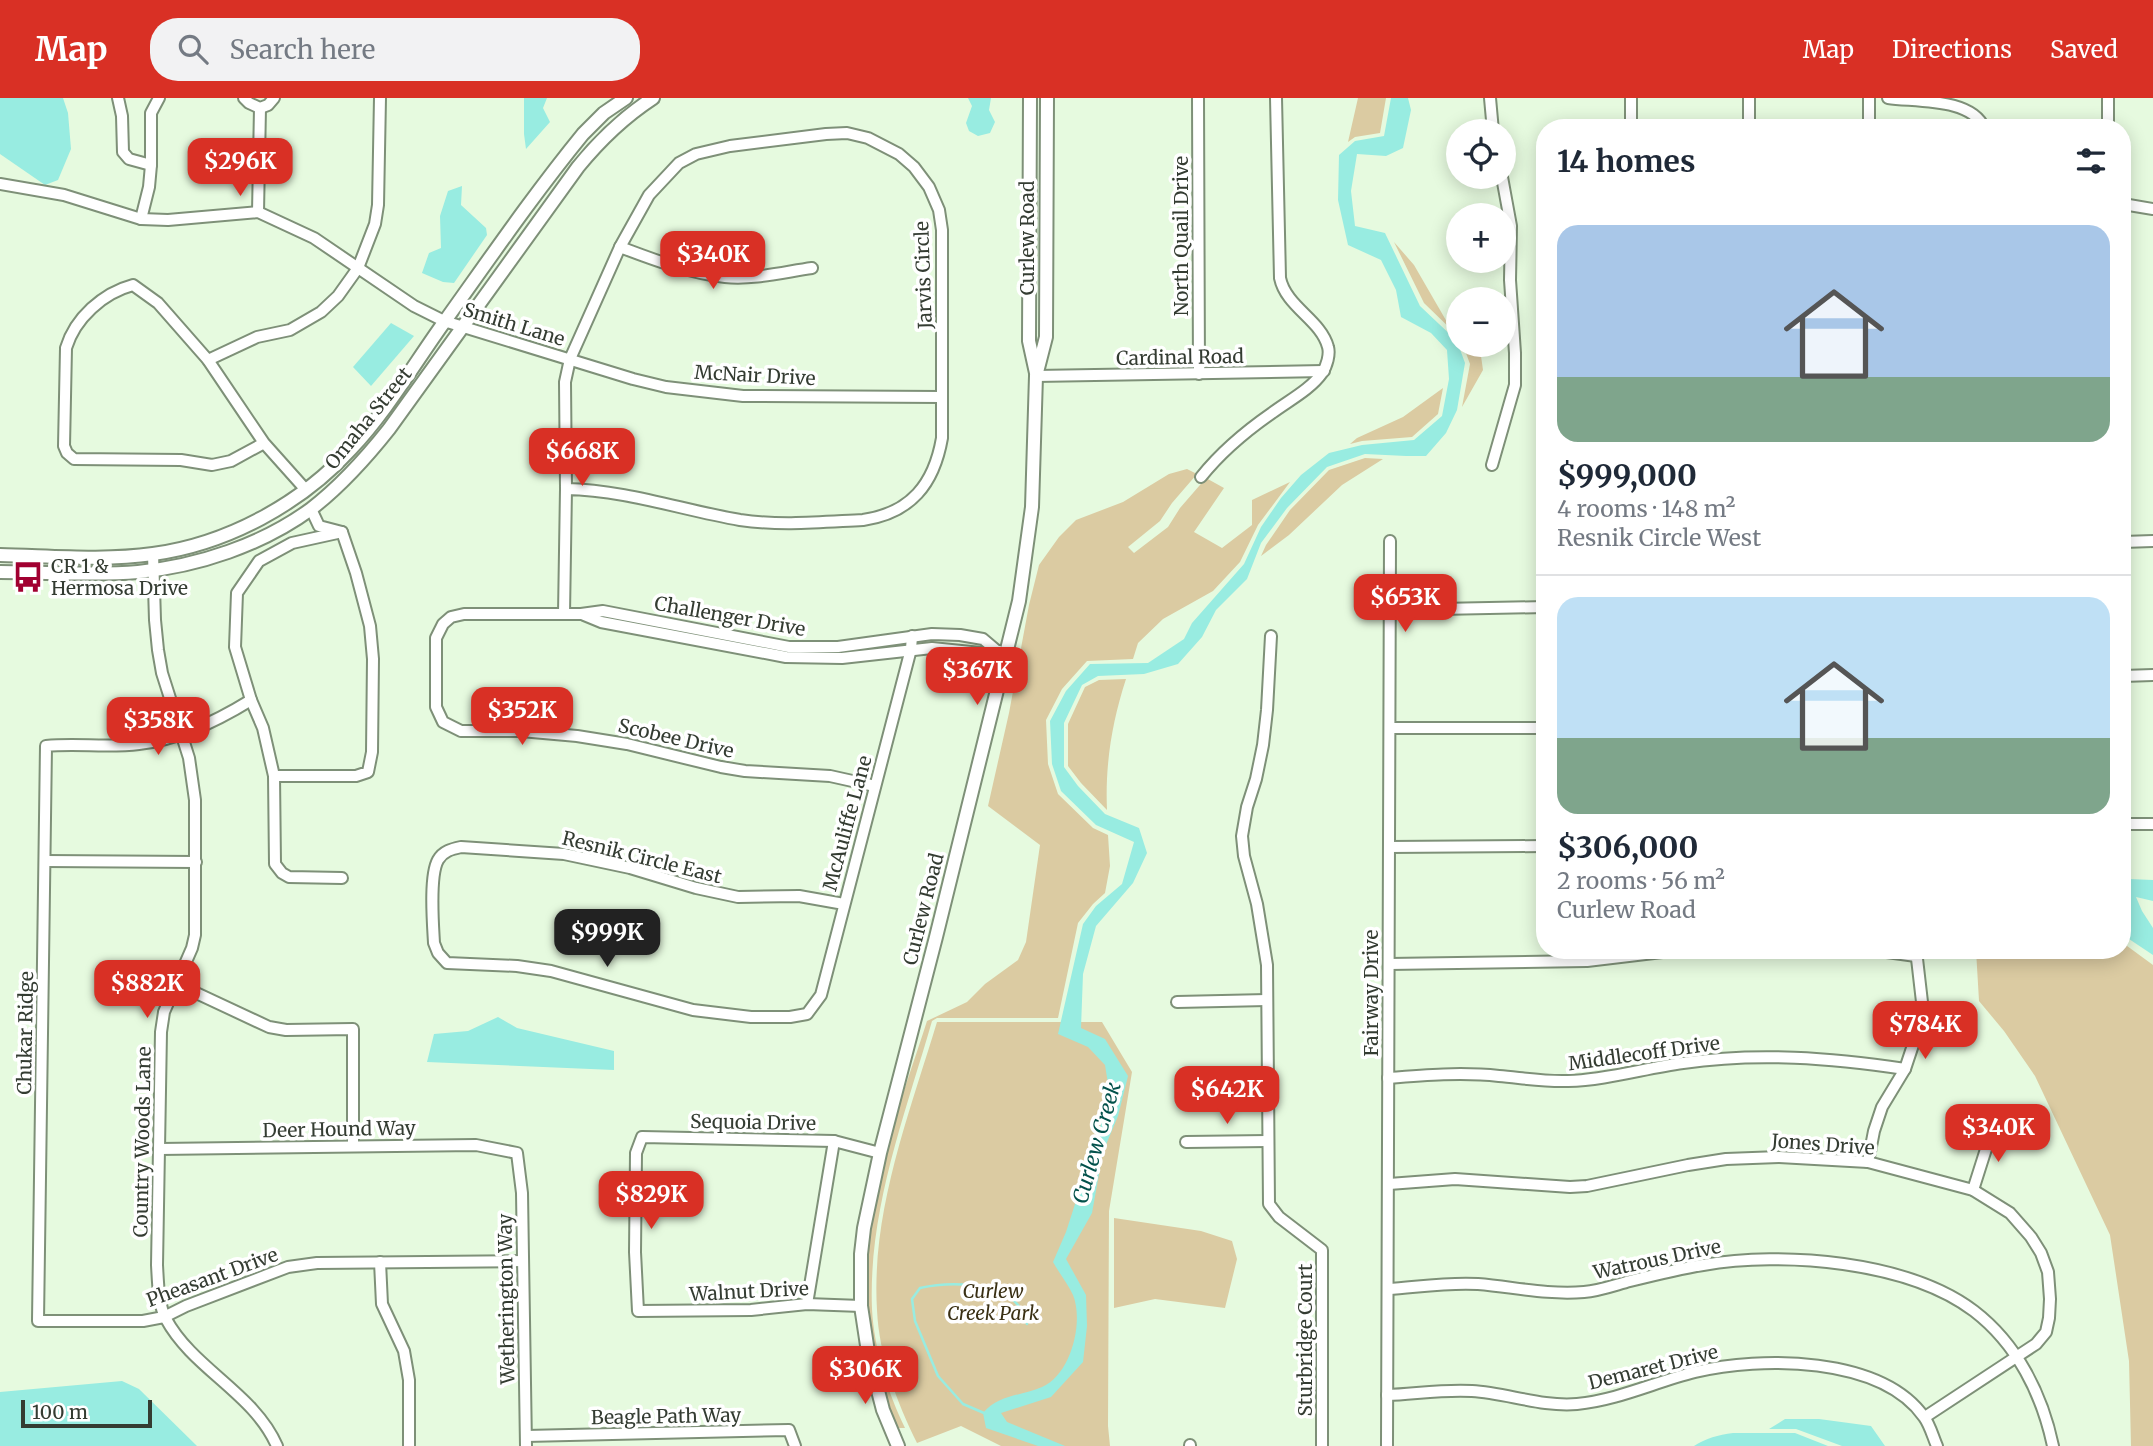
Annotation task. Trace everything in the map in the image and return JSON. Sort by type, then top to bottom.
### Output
[{"type":"main road","name":"Omaha Street","points":[[0,555],[153,554],[189,546],[238,529],[272,513],[306,490],[351,450],[369,429],[444,321],[569,151],[604,113],[626,98]]},
{"type":"main road","name":"Omaha Street","points":[[0,572],[113,573],[153,570],[230,551],[263,537],[311,509],[341,484],[391,427],[596,145],[618,124],[653,98]]},
{"type":"main road","name":"Curlew Road","points":[[1030,98],[1030,341],[1037,376]]},
{"type":"main road","points":[[1040,98],[1040,201],[1047,228]]},
{"type":"main road","name":"Curlew Road","points":[[898,1446],[872,1373],[861,1306],[861,1254],[880,1153],[1002,652],[1019,600],[1032,507],[1037,376],[1046,337],[1047,98]]},
{"type":"street","points":[[118,98],[122,116],[122,152],[129,159],[151,164]]},
{"type":"street","points":[[141,219],[149,187],[151,113],[159,98]]},
{"type":"street","points":[[244,98],[260,108]]},
{"type":"street","points":[[260,108],[268,105],[274,98]]},
{"type":"street","points":[[208,360],[257,337],[290,330],[321,312],[338,296],[358,268],[375,223],[378,205],[380,98]]},
{"type":"street","name":"North Quail Drive","points":[[1198,98],[1199,374]]},
{"type":"street","points":[[1201,477],[1253,426],[1312,383],[1324,371],[1329,352],[1324,336],[1282,290],[1276,98]]},
{"type":"street","points":[[1490,98],[1492,119]]},
{"type":"street","points":[[1631,119],[1632,98]]},
{"type":"street","points":[[1749,98],[1749,119]]},
{"type":"street","points":[[1869,98],[1869,119]]},
{"type":"street","points":[[1888,98],[1933,100],[1970,111],[1978,119]]},
{"type":"street","points":[[2108,98],[2108,119]]},
{"type":"street","points":[[0,184],[64,195],[141,219],[167,220],[258,212],[260,108]]},
{"type":"street","name":"Jarvis Circle","points":[[566,489],[613,492],[717,515],[771,523],[817,523],[875,518],[904,507],[928,482],[939,457],[942,438],[942,230],[939,211],[929,187],[914,167],[899,154],[868,138],[847,133],[730,146],[696,154],[679,163],[649,195],[620,247],[570,359]]},
{"type":"street","points":[[1492,464],[1515,385],[1510,280],[1511,226],[1504,189]]},
{"type":"street","points":[[2131,205],[2153,209]]},
{"type":"street","name":"Smith Lane","points":[[258,212],[314,238],[414,306],[444,321],[570,359],[565,382],[564,614]]},
{"type":"street","points":[[620,247],[668,265],[725,277],[762,276],[812,268]]},
{"type":"street","points":[[264,443],[231,461],[212,466],[181,460],[74,458],[67,453],[64,446],[66,348],[70,335],[93,308],[118,289],[133,285],[158,303],[208,360],[264,443],[306,490]]},
{"type":"street","name":"McNair Drive","points":[[570,359],[666,387],[717,394],[942,397]]},
{"type":"street","name":"Cardinal Road","points":[[1037,376],[1324,371]]},
{"type":"street","points":[[311,509],[319,526],[342,532]]},
{"type":"street","points":[[342,532],[292,543],[258,561],[237,593],[235,647],[251,700],[263,728],[274,776],[275,864],[289,877],[342,878]]},
{"type":"street","points":[[274,776],[356,776],[368,772],[372,752],[373,659],[370,626],[342,532]]},
{"type":"street","name":"Fairway Drive","points":[[1387,1446],[1390,541]]},
{"type":"street","points":[[2131,542],[2153,541]]},
{"type":"street","name":"Country Woods Lane","points":[[153,554],[155,620],[162,673],[192,773],[196,862],[195,935],[164,1012],[161,1032],[157,1265],[164,1317],[196,1357],[257,1414],[277,1446]]},
{"type":"street","points":[[1390,610],[1536,607]]},
{"type":"street","name":"Challenger Drive","points":[[564,614],[603,611],[647,625],[778,650],[843,652],[932,648],[1002,652]]},
{"type":"street","name":"Scobee Drive","points":[[564,614],[464,614],[452,617],[443,624],[436,638],[436,706],[443,722],[461,731],[521,731],[577,736],[627,744],[733,769],[830,776],[875,786]]},
{"type":"street","name":"Challenger Drive","points":[[843,652],[932,634],[983,639],[1002,652]]},
{"type":"street","name":"McAuliffe Lane","points":[[807,1014],[821,995],[911,649],[912,636]]},
{"type":"street","name":"Sturbridge Court","points":[[1271,636],[1263,746],[1242,836],[1245,863],[1257,904],[1267,965],[1271,1208],[1322,1250],[1322,1446]]},
{"type":"street","points":[[2131,676],[2153,675]]},
{"type":"street","points":[[181,735],[222,718],[251,700]]},
{"type":"street","points":[[1390,727],[1536,729]]},
{"type":"street","name":"Chukar Ridge","points":[[38,1321],[46,746],[141,744],[181,735]]},
{"type":"street","points":[[2131,824],[2153,824]]},
{"type":"street","name":"Resnik Circle East","points":[[807,1014],[751,1017],[693,1010],[551,971],[517,966],[447,963],[434,943],[434,872],[438,860],[445,852],[461,846],[564,854],[630,868],[696,888],[738,897],[799,896],[844,904]]},
{"type":"street","points":[[1390,847],[1536,846]]},
{"type":"street","points":[[45,861],[196,862]]},
{"type":"street","points":[[1389,964],[1604,959]]},
{"type":"street","points":[[1868,1162],[1882,1107],[1905,1069],[1916,1036],[1922,1002],[1917,959]]},
{"type":"street","points":[[177,984],[269,1027],[303,1030],[353,1029],[353,1146]]},
{"type":"street","points":[[1177,1002],[1267,1000]]},
{"type":"street","name":"Middlecoff Drive","points":[[1388,1078],[1434,1074],[1567,1082],[1601,1079],[1694,1061],[1790,1056],[1841,1059],[1905,1069]]},
{"type":"street","points":[[1973,1190],[1993,1127]]},
{"type":"street","name":"Sequoia Drive","points":[[638,1311],[635,1252],[636,1153],[642,1137],[834,1141],[880,1153]]},
{"type":"street","points":[[807,1304],[834,1141]]},
{"type":"street","points":[[1186,1142],[1268,1142]]},
{"type":"street","name":"Deer Hound Way","points":[[160,1149],[476,1145],[517,1153]]},
{"type":"street","name":"Wetherington Way","points":[[517,1153],[522,1193],[526,1441]]},
{"type":"street","name":"Jones Drive","points":[[1389,1184],[1455,1179],[1587,1186],[1726,1159],[1779,1157],[1868,1162],[1973,1190],[1997,1204],[2020,1223],[2041,1253],[2048,1272],[2049,1318],[2046,1332],[2036,1343],[1925,1418]]},
{"type":"street","name":"Watrous Drive","points":[[1388,1289],[1459,1283],[1558,1294],[1587,1292],[1653,1275],[1721,1262],[1755,1260],[1827,1262],[1906,1278],[1955,1298],[2000,1335],[2033,1385],[2045,1413],[2053,1446]]},
{"type":"street","name":"Pheasant Drive","points":[[38,1321],[143,1321],[164,1317],[288,1267],[317,1263],[523,1261]]},
{"type":"street","points":[[380,1262],[382,1304],[404,1351],[409,1380],[409,1446]]},
{"type":"street","name":"Walnut Drive","points":[[638,1311],[751,1310],[807,1304],[861,1306]]},
{"type":"street","name":"Demaret Drive","points":[[1387,1395],[1471,1391],[1525,1401],[1574,1404],[1609,1398],[1720,1367],[1772,1363],[1837,1369],[1864,1376],[1894,1390],[1909,1401],[1925,1418],[1937,1446]]},
{"type":"street","name":"Beagle Path Way","points":[[526,1441],[789,1430],[795,1446]]},
{"type":"green space","points":[[1358,98],[1386,98],[1380,133],[1355,137],[1348,142]]},
{"type":"green space","points":[[1394,242],[1414,265],[1446,324],[1424,303]]},
{"type":"green space","points":[[1467,357],[1481,357],[1483,370],[1462,407],[1470,364]]},
{"type":"green space","points":[[1443,388],[1438,414],[1412,437],[1350,444],[1357,438],[1403,417]]},
{"type":"green space","points":[[1365,458],[1383,459],[1342,485],[1289,535],[1261,556],[1290,510],[1329,470]]},
{"type":"green space","points":[[1187,469],[1197,474],[1160,521],[1128,547],[1134,553],[1168,527],[1180,508],[1206,478],[1224,488],[1194,532],[1222,548],[1252,525],[1252,500],[1290,482],[1258,525],[1240,562],[1213,591],[1163,619],[1138,643],[1133,659],[1087,661],[1062,689],[1046,720],[1048,764],[1058,794],[1093,828],[1108,835],[1110,866],[1105,893],[1078,923],[1058,1018],[937,1018],[932,1021],[890,1163],[872,1272],[873,1324],[879,1355],[905,1428],[896,1428],[876,1365],[866,1299],[869,1226],[889,1136],[927,1021],[967,1002],[985,984],[1018,960],[1026,942],[1040,845],[988,806],[1039,565],[1059,537],[1076,520],[1123,502],[1169,474]]},
{"type":"green space","points":[[1126,679],[1110,743],[1107,810],[1068,766],[1068,724],[1085,687],[1099,680]]},
{"type":"green space","points":[[2131,949],[2153,965],[2153,1446],[2131,1446],[2129,1361],[2110,1235],[2035,1076],[1979,1001],[1977,959],[2131,959]]},
{"type":"green space","name":"Curlew Creek Park","points":[[937,1022],[1102,1022],[1132,1072],[1109,1211],[1110,1446],[1001,1446],[961,1426],[917,1443],[903,1411],[890,1378],[878,1327],[877,1273],[880,1236],[894,1164]]},
{"type":"green space","points":[[1114,1218],[1201,1231],[1232,1241],[1237,1259],[1225,1308],[1155,1299],[1114,1308]]},
{"type":"water","points":[[0,98],[63,98],[68,113],[71,149],[58,180],[45,185],[0,154]]},
{"type":"water","points":[[524,98],[547,98],[543,108],[550,122],[526,149],[524,134]]},
{"type":"water","points":[[968,98],[991,98],[989,110],[995,122],[990,133],[978,136],[969,131],[966,123],[972,106]]},
{"type":"water","points":[[1391,98],[1408,98],[1411,110],[1403,148],[1386,156],[1357,154],[1351,191],[1355,226],[1385,233],[1420,306],[1446,331],[1446,349],[1431,333],[1401,317],[1396,290],[1381,260],[1348,245],[1338,200],[1339,155],[1355,141],[1384,136]]},
{"type":"water","points":[[462,186],[461,205],[486,228],[487,235],[454,283],[443,282],[422,273],[429,253],[441,248],[440,216],[448,191]]},
{"type":"water","points":[[391,323],[414,336],[371,386],[353,367]]},
{"type":"water","name":"Curlew Creek","points":[[1447,357],[1463,357],[1465,363],[1457,410],[1446,433],[1426,456],[1365,454],[1327,467],[1287,508],[1261,543],[1247,579],[1216,610],[1202,637],[1178,664],[1144,674],[1098,676],[1082,685],[1064,723],[1064,767],[1105,814],[1139,828],[1147,853],[1133,883],[1096,926],[1083,974],[1081,1028],[1105,1039],[1128,1076],[1118,1116],[1103,1152],[1092,1213],[1066,1259],[1086,1295],[1087,1326],[1083,1362],[1051,1397],[1001,1413],[1007,1422],[1065,1446],[1038,1446],[986,1428],[983,1413],[996,1402],[1042,1387],[1052,1381],[1067,1360],[1076,1333],[1076,1306],[1073,1295],[1053,1262],[1066,1232],[1110,1096],[1105,1065],[1088,1047],[1058,1034],[1083,924],[1096,906],[1122,884],[1134,842],[1096,825],[1061,791],[1052,764],[1050,721],[1066,691],[1090,664],[1148,663],[1184,639],[1192,623],[1244,564],[1261,527],[1301,475],[1329,453],[1362,445],[1414,440],[1442,416],[1449,379]]},
{"type":"water","points":[[2131,879],[2153,880],[2153,901],[2136,897],[2153,928],[2153,955],[2131,940]]},
{"type":"water","points":[[498,1017],[517,1028],[614,1051],[614,1070],[427,1062],[434,1034],[468,1031]]},
{"type":"water","points":[[122,1381],[139,1389],[197,1446],[0,1446],[0,1392]]},
{"type":"water","points":[[1785,1419],[1819,1419],[1871,1426],[1885,1446],[1842,1446],[1796,1429],[1769,1429]]},
{"type":"water","points":[[1733,1433],[1795,1433],[1828,1446],[1694,1446],[1712,1437]]},
{"type":"waterway","points":[[984,1413],[963,1404],[938,1376],[915,1321],[912,1299],[920,1288],[931,1286],[957,1284],[985,1287],[1008,1296],[1019,1306],[1027,1324]]},
{"type":"place","name":"CR 1 & Hermosa Drive","points":[[28,577]]}]
